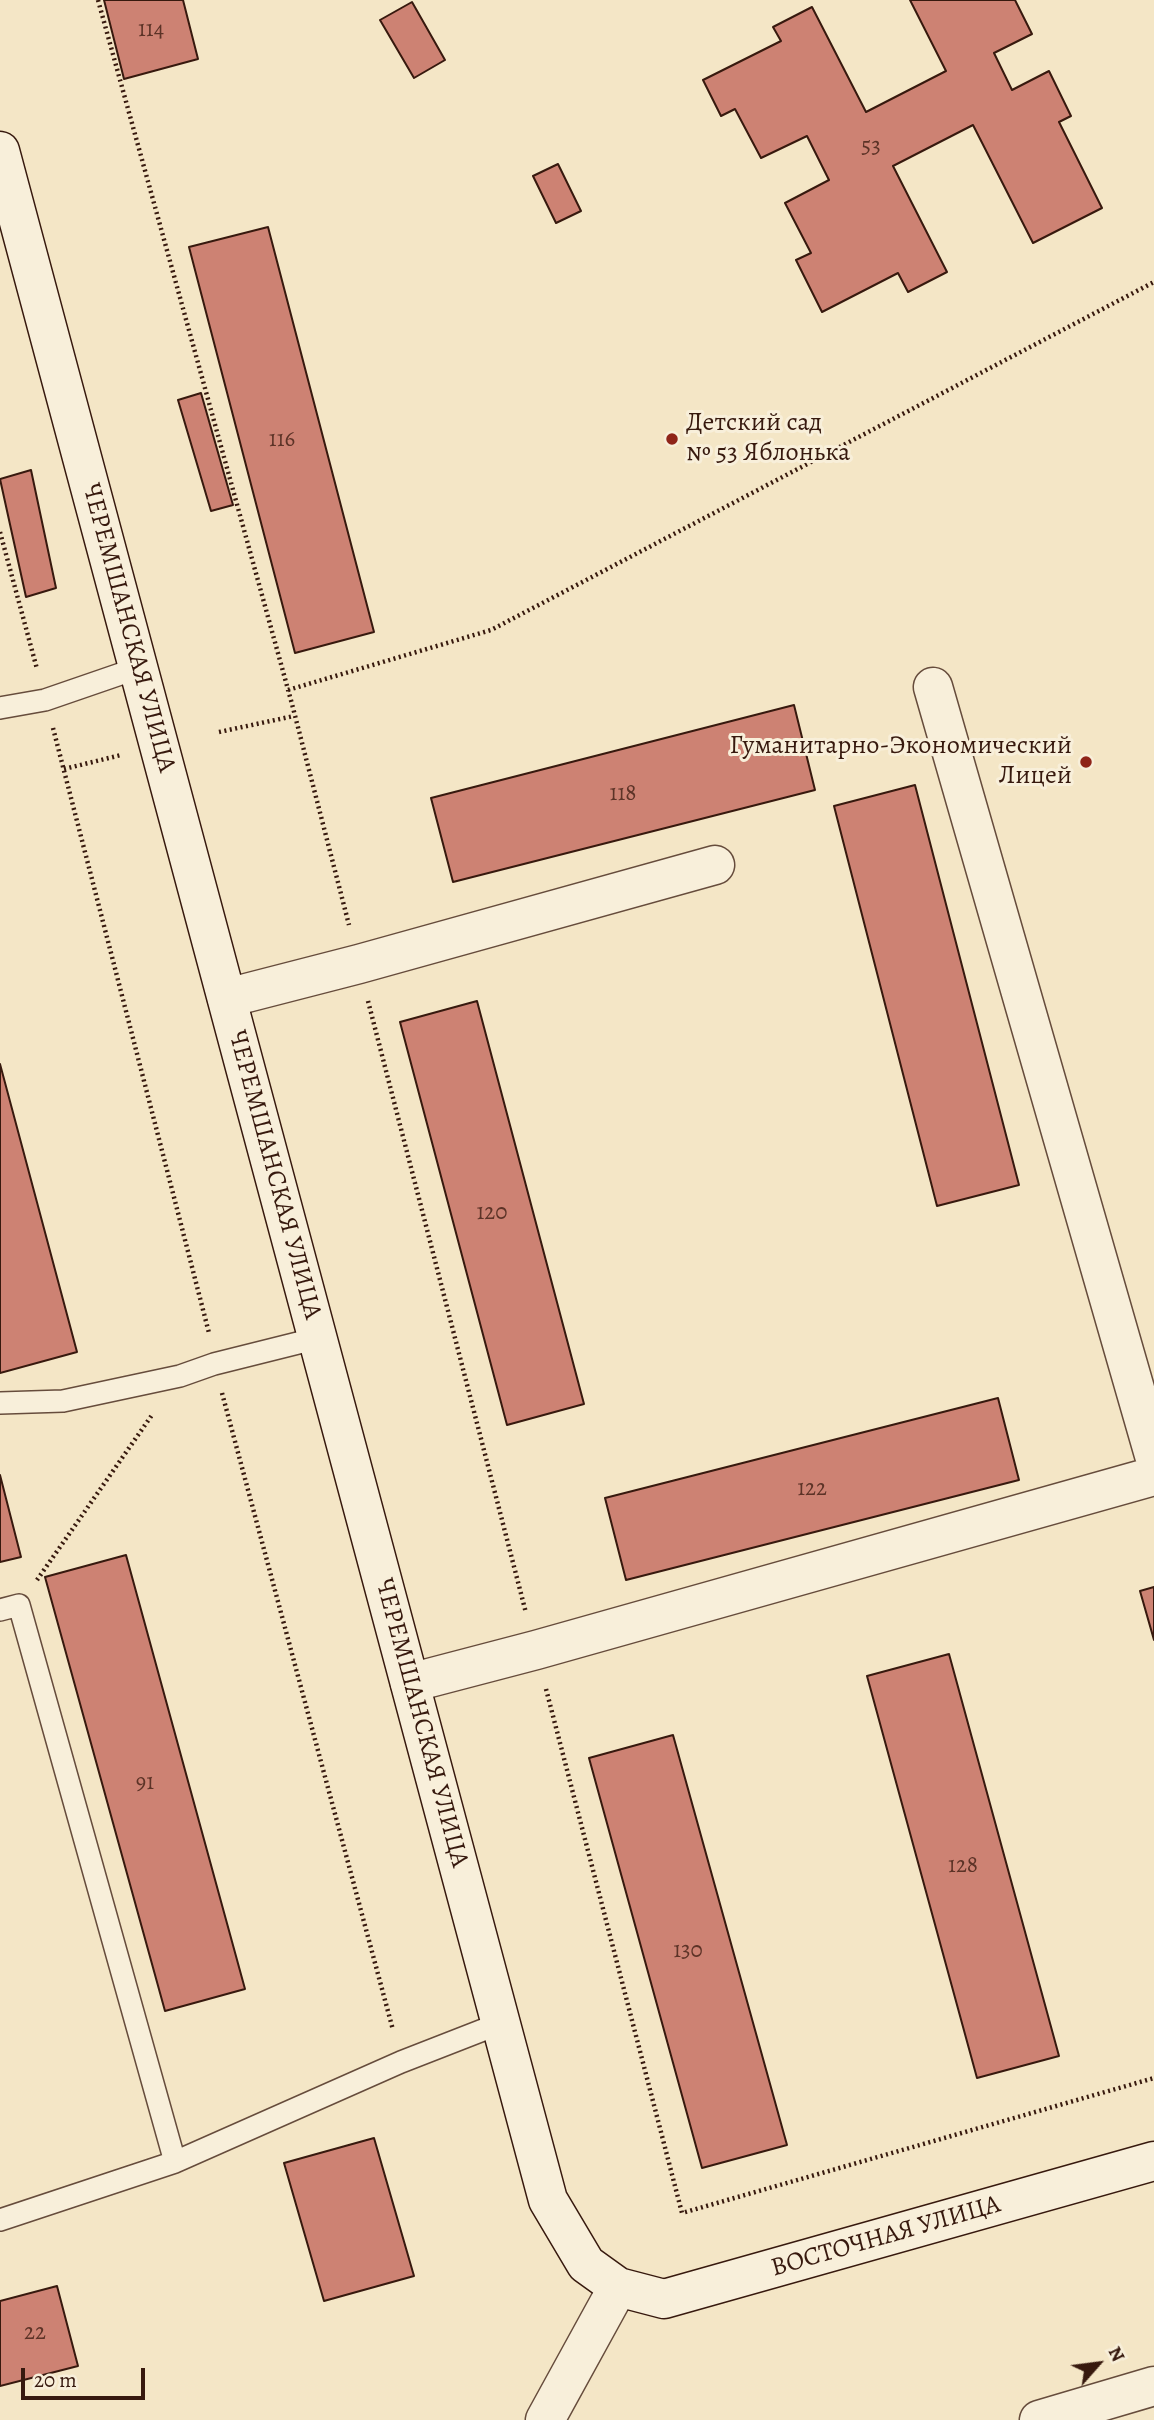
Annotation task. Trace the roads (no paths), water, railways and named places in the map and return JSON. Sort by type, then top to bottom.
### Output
[{"type":"street","name":"ЧЕРЕМШАНСКАЯ УЛИЦА","points":[[0,151],[548,2200]]},
{"type":"street","points":[[933,687],[1154,1455]]},
{"type":"street","points":[[227,998],[715,865]]},
{"type":"street","points":[[410,1683],[1154,1476]]},
{"type":"street","name":"ВОСТОЧНАЯ УЛИЦА","points":[[548,2200],[586,2264],[618,2287],[664,2299],[1154,2161]]},
{"type":"street","points":[[545,2420],[618,2287]]},
{"type":"street","points":[[1039,2420],[1154,2386]]},
{"type":"lane","points":[[0,708],[45,699],[138,668]]},
{"type":"lane","points":[[0,1403],[64,1401],[180,1376],[214,1364],[318,1338]]},
{"type":"lane","points":[[9,1607],[175,2162]]},
{"type":"lane","points":[[0,2220],[175,2162],[401,2062],[501,2024]]},
{"type":"place","name":"Детский сад № 53 Яблонька","points":[[672,439]]},
{"type":"place","name":"Гуманитарно-Экономический Лицей","points":[[1086,762]]}]
